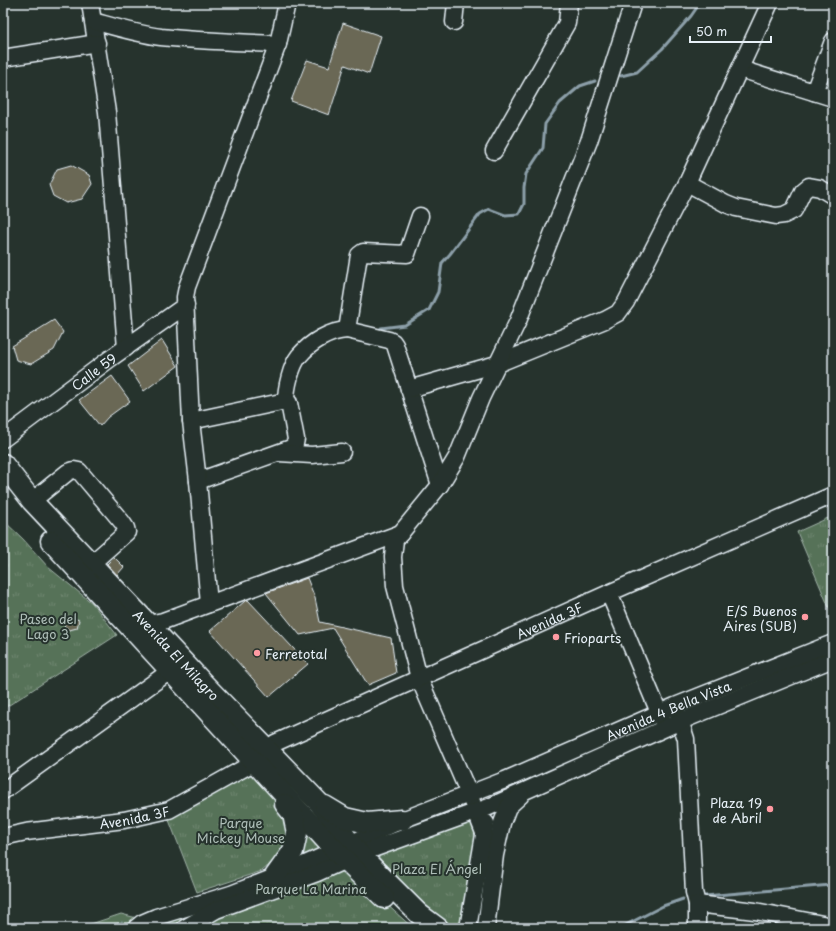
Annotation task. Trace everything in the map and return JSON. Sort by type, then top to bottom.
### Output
[{"type":"main road","name":"Avenida El Milagro","points":[[3,464],[32,501],[204,684],[262,756],[269,777],[348,852]]},
{"type":"main road","name":"Avenida El Milagro","points":[[3,485],[37,527],[170,670],[262,756],[319,803],[348,852]]},
{"type":"main road","points":[[269,777],[271,787],[293,814],[297,834],[293,851],[275,876]]},
{"type":"main road","points":[[319,803],[345,818],[367,822],[402,820]]},
{"type":"main road","points":[[348,852],[417,928]]},
{"type":"main road","points":[[348,852],[419,914],[438,928]]},
{"type":"street","points":[[90,3],[108,112],[126,348]]},
{"type":"street","points":[[209,604],[191,421],[186,305],[187,287],[278,44],[287,3]]},
{"type":"street","points":[[454,22],[456,3]]},
{"type":"street","points":[[494,151],[567,23],[569,3]]},
{"type":"street","points":[[468,928],[484,833],[482,809],[469,794],[419,678],[395,586],[393,557],[395,540],[440,484],[457,457],[481,398],[518,321],[589,141],[632,3]]},
{"type":"street","points":[[410,389],[497,364],[605,320],[618,313],[626,302],[687,182],[770,3]]},
{"type":"street","points":[[93,21],[127,30],[161,36],[278,44]]},
{"type":"street","points":[[814,92],[833,41]]},
{"type":"street","points":[[3,58],[97,43]]},
{"type":"street","points":[[740,69],[833,98]]},
{"type":"street","points":[[687,182],[736,208],[776,216],[794,210],[803,191],[809,186],[820,188],[833,196]]},
{"type":"street","points":[[347,330],[360,253],[407,254],[420,216]]},
{"type":"street","name":"Calle 59","points":[[3,439],[186,305]]},
{"type":"street","points":[[198,481],[278,453],[291,448],[295,444],[296,439],[289,404],[286,401],[286,393],[289,379],[298,357],[317,340],[337,330],[347,330],[393,342],[396,345],[440,484]]},
{"type":"street","points":[[191,421],[286,401]]},
{"type":"street","points":[[278,453],[312,455],[342,452]]},
{"type":"street","points":[[32,501],[68,472],[74,470],[79,471],[122,522],[127,532],[91,564]]},
{"type":"street","name":"Avenida 3F","points":[[3,837],[26,832],[124,820],[169,810],[262,756],[276,743],[608,593],[833,495]]},
{"type":"street","points":[[148,624],[163,621],[402,533]]},
{"type":"street","points":[[608,593],[662,720]]},
{"type":"street","name":"Avenida 4 Bella Vista","points":[[348,852],[402,820],[662,720],[833,643]]},
{"type":"street","name":"Avenida 4 Bella Vista","points":[[678,713],[833,659]]},
{"type":"street","points":[[3,791],[170,670]]},
{"type":"street","points":[[678,713],[686,739],[694,892],[697,904],[697,928]]},
{"type":"street","name":"Avenida 4 Bella Vista","points":[[348,852],[482,809],[525,791],[662,720]]},
{"type":"street","points":[[482,809],[505,780]]},
{"type":"street","name":"Avenida 4 Bella Vista","points":[[486,928],[495,855],[502,823],[508,807],[525,791]]},
{"type":"street","points":[[136,928],[142,923],[156,917],[231,894],[275,876],[348,852]]},
{"type":"street","points":[[185,928],[216,910],[315,874],[348,852]]},
{"type":"street","points":[[697,904],[755,912],[833,926]]},
{"type":"green space","points":[[828,518],[833,527],[833,617],[797,532]]},
{"type":"green space","name":"Paseo del Lago 3","points":[[3,520],[23,539],[48,567],[92,603],[117,635],[3,709]]},
{"type":"green space","name":"Parque Mickey Mouse","points":[[255,773],[287,814],[289,842],[280,856],[262,871],[197,892],[167,815]]},
{"type":"green space","name":"Plaza El Ángel","points":[[471,818],[478,830],[463,928],[454,928],[419,899],[395,876],[376,854]]},
{"type":"green space","name":"Parque La Marina","points":[[300,821],[347,869],[413,928],[79,928],[121,914],[137,918],[270,875]]},
{"type":"building","points":[[343,23],[381,36],[369,74],[345,65],[329,115],[291,101],[307,60],[329,67]]},
{"type":"building","points":[[71,165],[89,175],[92,184],[82,199],[66,203],[53,196],[49,185],[57,169]]},
{"type":"building","points":[[54,320],[63,332],[54,350],[31,364],[16,360],[12,346]]},
{"type":"building","points":[[162,340],[178,366],[144,391],[128,366]]},
{"type":"building","points":[[112,376],[130,401],[108,417],[100,426],[79,400]]},
{"type":"building","points":[[114,557],[124,567],[117,575],[107,564]]},
{"type":"building","points":[[307,578],[315,598],[320,622],[391,638],[396,673],[368,685],[333,628],[300,635],[266,593]]},
{"type":"building","points":[[248,600],[308,664],[269,697],[210,631]]},
{"type":"building","points":[[69,616],[79,620],[77,628],[69,630],[64,625]]},
{"type":"waterway","points":[[621,76],[637,72],[662,49],[691,16],[700,3]]},
{"type":"waterway","points":[[381,328],[405,325],[429,310],[438,292],[442,263],[480,214],[489,209],[505,215],[519,214],[524,204],[526,174],[543,148],[545,124],[560,103],[580,86],[595,81]]},
{"type":"waterway","points":[[705,896],[831,885],[833,883]]},
{"type":"waterway","points":[[620,928],[663,906],[683,899]]},
{"type":"waterway","points":[[109,928],[122,923]]},
{"type":"place","name":"E/S Buenos Aires (SUB)","points":[[805,617]]},
{"type":"place","name":"Frioparts","points":[[556,637]]},
{"type":"place","name":"Ferretotal","points":[[257,653]]},
{"type":"place","name":"Plaza 19 de Abril","points":[[770,809]]}]
